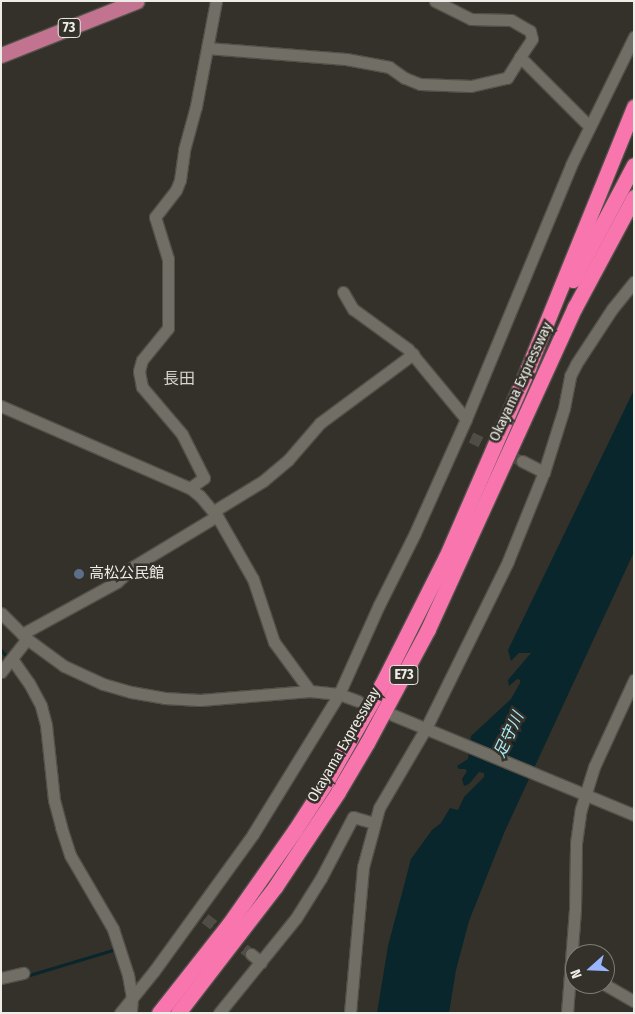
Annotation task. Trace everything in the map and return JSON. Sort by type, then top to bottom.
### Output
[{"type":"highway","points":[[528,368],[634,107]]},
{"type":"highway","points":[[528,368],[634,165]]},
{"type":"highway","points":[[575,306],[634,197]]},
{"type":"highway","points":[[575,306],[634,212]]},
{"type":"highway","name":"Okayama Expressway","points":[[178,1013],[275,887],[338,792],[367,743],[428,629],[575,306]]},
{"type":"highway","name":"Okayama Expressway","points":[[159,1013],[263,878],[355,733],[411,629],[446,557],[528,368]]},
{"type":"main road","name":"73","points":[[1,55],[137,1]]},
{"type":"street","points":[[190,488],[204,478],[182,434],[142,387],[138,371],[142,360],[168,328],[168,259],[155,217],[176,190],[180,180],[182,156],[196,106],[216,1]]},
{"type":"street","points":[[207,48],[346,59],[389,67],[405,78],[420,84],[471,86],[506,78],[532,39],[530,31],[511,20],[471,19],[435,1]]},
{"type":"street","points":[[120,1013],[201,915],[339,694],[378,604],[466,434],[466,419],[538,242],[589,126],[634,37]]},
{"type":"street","points":[[520,58],[589,126]]},
{"type":"street","points":[[350,1013],[362,867],[374,823],[384,800],[429,729],[508,561],[544,472],[564,408],[570,376],[612,309],[634,282]]},
{"type":"street","points":[[343,292],[353,308],[401,342],[413,354],[466,419]]},
{"type":"street","points":[[131,1013],[132,998],[114,929],[70,855],[64,838],[54,800],[44,716],[33,690],[8,664],[25,637],[117,582],[134,566],[263,481],[288,460],[320,423],[413,354]]},
{"type":"street","points":[[1,406],[190,488],[215,513],[257,588],[274,642],[310,691]]},
{"type":"street","points":[[522,461],[544,472]]},
{"type":"street","points":[[1,613],[25,637],[64,666],[118,689],[147,696],[200,700],[310,691],[339,694],[358,701]]},
{"type":"street","points":[[567,1013],[575,910],[576,843],[583,794],[634,680]]},
{"type":"street","points":[[394,715],[634,815]]},
{"type":"street","points":[[219,1013],[296,918],[321,878],[353,817],[374,823]]},
{"type":"street","points":[[575,910],[578,944]]},
{"type":"street","points":[[251,954],[261,962]]},
{"type":"street","points":[[1,978],[23,973]]},
{"type":"street","points":[[615,990],[634,1000]]},
{"type":"water","name":"足守川","points":[[634,390],[634,552],[504,833],[469,921],[456,970],[449,1013],[377,1013],[388,946],[411,859],[432,830],[441,823],[450,808],[458,810],[464,797],[484,777],[484,773],[479,772],[469,784],[464,786],[462,779],[467,771],[459,769],[457,766],[468,759],[471,736],[511,699],[520,683],[520,680],[517,679],[509,686],[508,680],[531,653],[519,653],[511,661],[508,650]]},
{"type":"waterway","points":[[1,650],[8,658]]},
{"type":"waterway","points":[[26,976],[116,949]]},
{"type":"tunnel","points":[[471,437],[522,461]]},
{"type":"tunnel","points":[[205,918],[251,954]]},
{"type":"place","name":"高松公民館","points":[[79,574]]},
{"type":"district","name":"長田","points":[[179,379]]}]
